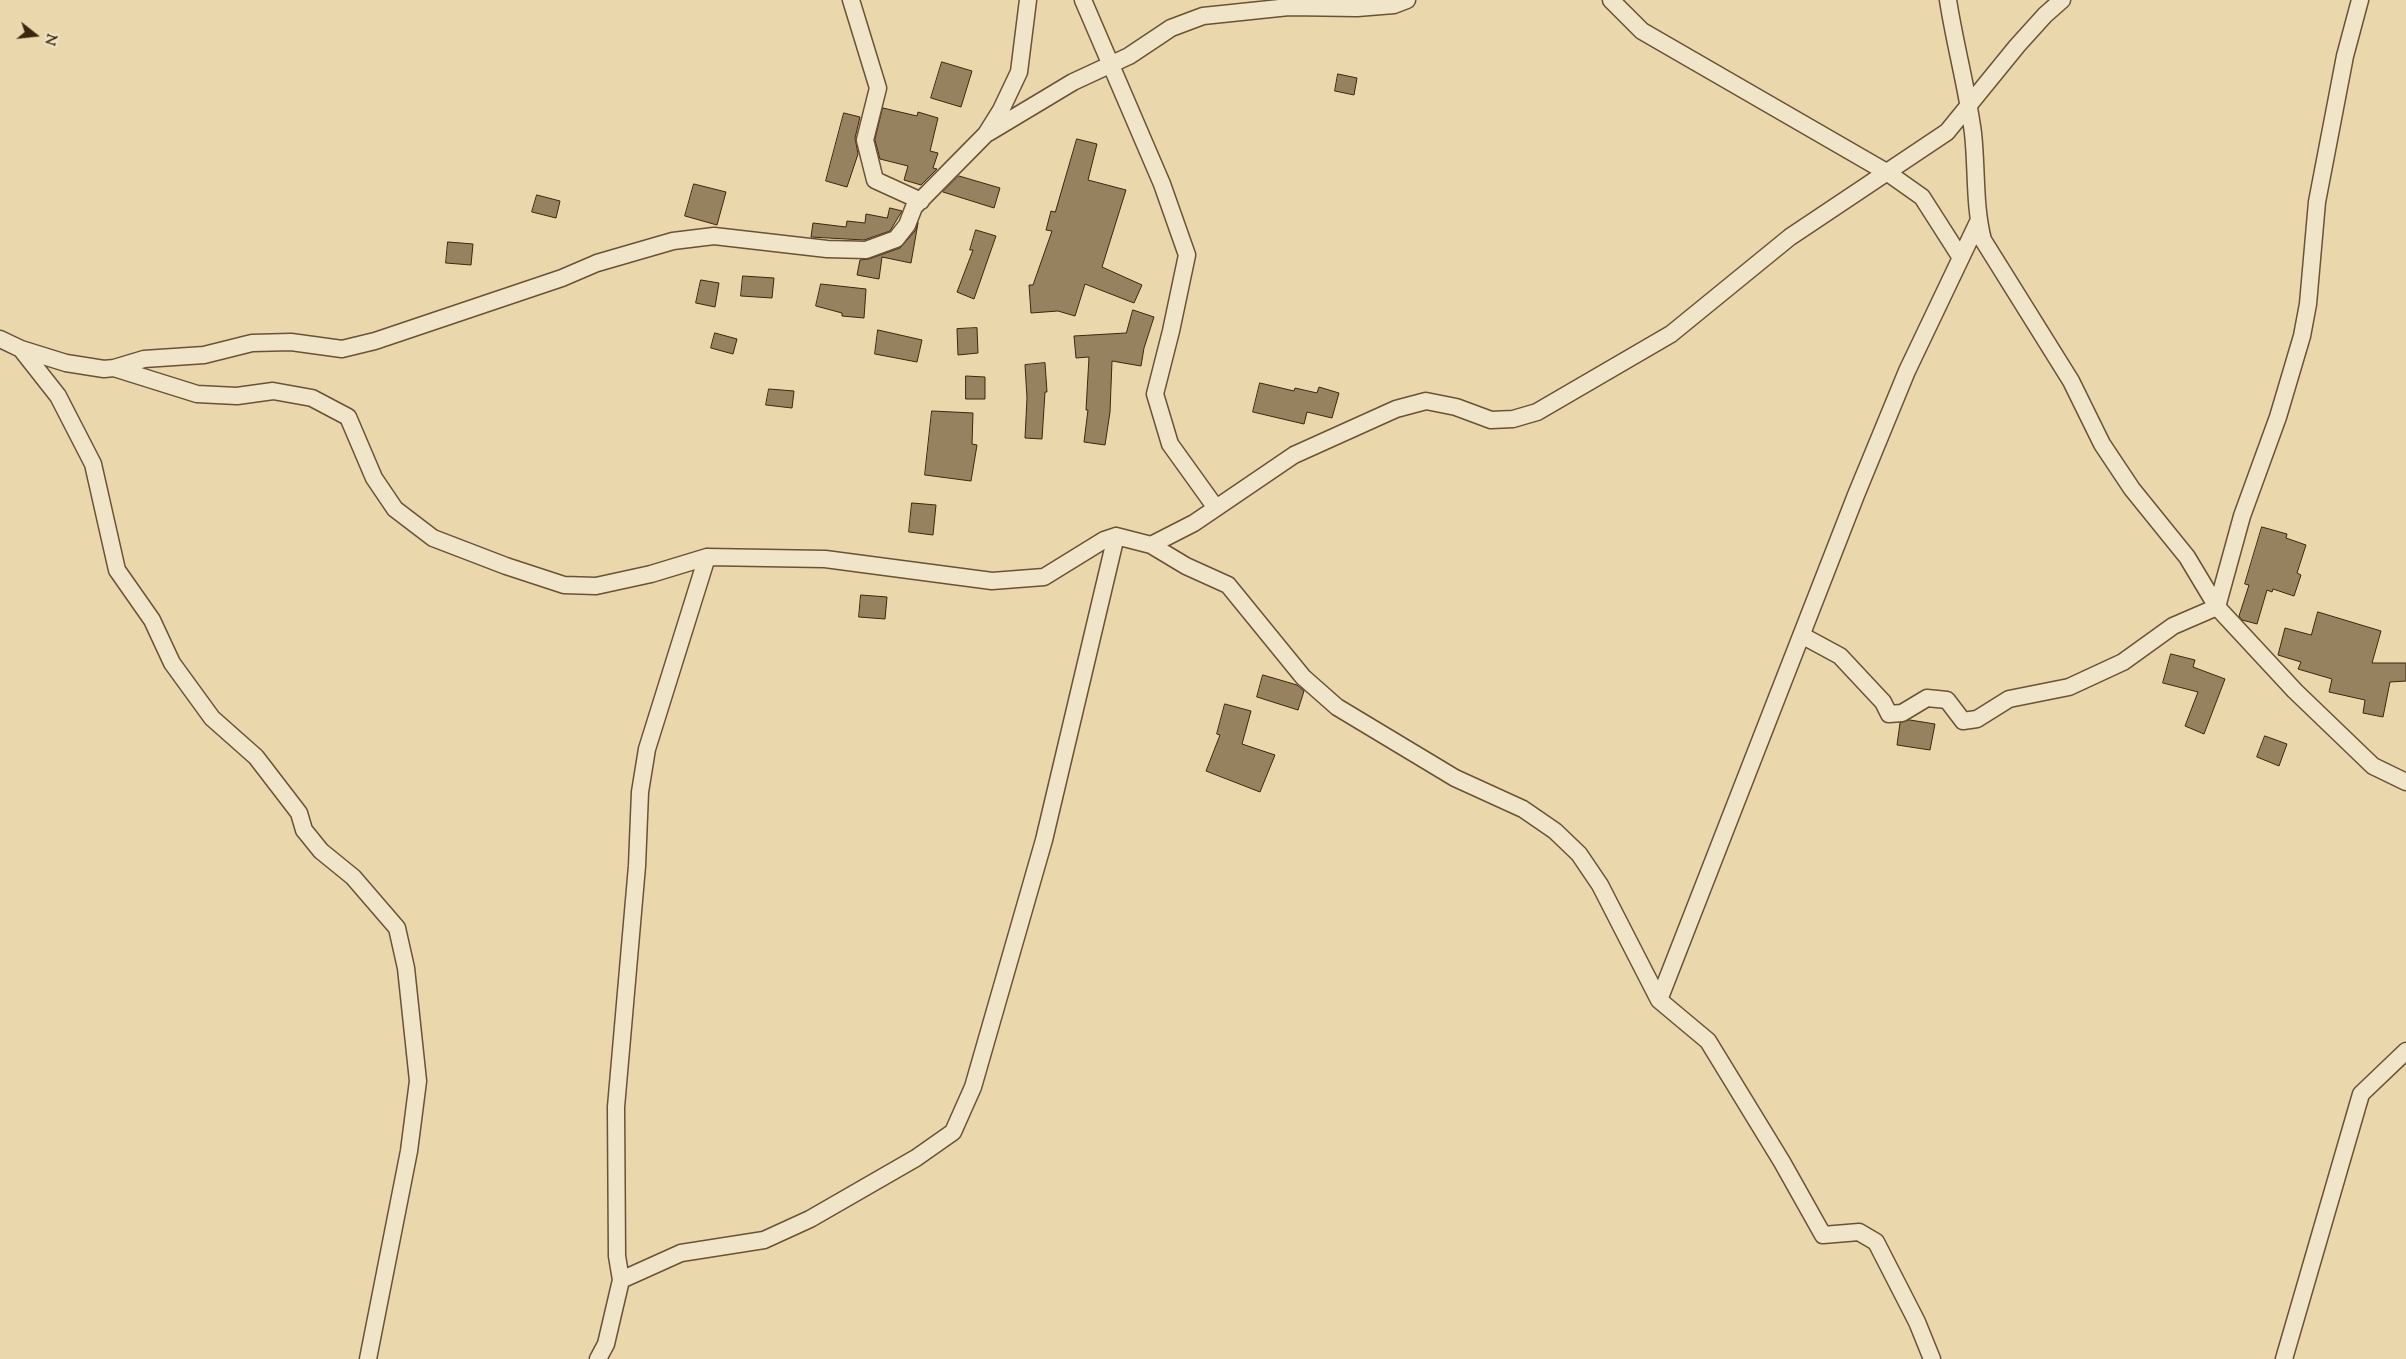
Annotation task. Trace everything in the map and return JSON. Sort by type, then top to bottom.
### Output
[{"type":"street","points":[[851,0],[878,88],[865,140],[875,180],[921,201]]},
{"type":"street","points":[[114,368],[144,359],[204,356],[252,343],[291,342],[342,349],[375,341],[562,278],[597,263],[673,241],[714,236],[827,249],[866,250],[896,239],[908,225],[914,207],[986,134],[1001,110],[1020,72],[1028,0]]},
{"type":"street","points":[[1083,0],[1162,184],[1187,255],[1172,331],[1155,394],[1170,444],[1216,508]]},
{"type":"street","points":[[986,134],[1073,82],[1129,56],[1171,28],[1203,16],[1289,7],[1358,8],[1394,5],[1407,0]]},
{"type":"street","points":[[1611,0],[1642,31],[1888,173],[1922,198],[1961,258]]},
{"type":"street","points":[[1948,0],[1956,50],[1969,107],[1976,162],[1978,222],[1983,240],[2071,381],[2102,444],[2132,489],[2187,556],[2217,607],[2295,691],[2373,766],[2406,782]]},
{"type":"street","points":[[1151,544],[1194,523],[1294,455],[1396,408],[1426,401],[1456,407],[1490,420],[1513,420],[1537,412],[1670,334],[1790,237],[1948,132],[2017,46],[2045,15],[2062,0]]},
{"type":"street","points":[[2217,607],[2242,516],[2278,417],[2302,336],[2308,304],[2317,202],[2345,56],[2360,0]]},
{"type":"street","points":[[1659,1000],[1803,636],[1856,495],[1907,371],[1978,222]]},
{"type":"street","points":[[0,339],[22,349],[66,363],[114,368],[197,394],[237,396],[273,391],[312,398],[348,417],[374,478],[395,509],[433,538],[514,569],[564,585],[596,586],[651,574],[707,557],[825,559],[992,581],[1044,577],[1104,540],[1116,536],[1151,544],[1186,566],[1228,585],[1303,677],[1337,707],[1454,778],[1523,809],[1555,831],[1579,854],[1600,885],[1659,1000],[1708,1041],[1782,1162],[1823,1236],[1859,1232],[1876,1242],[1917,1322],[1932,1359]]},
{"type":"street","points":[[22,349],[58,396],[93,464],[118,570],[152,620],[172,664],[212,718],[256,757],[299,813],[304,830],[320,851],[353,877],[398,928],[406,968],[418,1081],[409,1151],[368,1359]]},
{"type":"street","points":[[621,1280],[681,1253],[764,1240],[810,1219],[916,1158],[953,1132],[973,1087],[1044,840],[1116,536]]},
{"type":"street","points":[[598,1359],[606,1344],[621,1280],[618,1256],[616,1107],[637,866],[640,792],[647,749],[707,557]]},
{"type":"street","points":[[1803,636],[1840,656],[1883,702],[1889,714],[1902,713],[1927,698],[1947,700],[1963,721],[1977,719],[2009,698],[2068,687],[2123,662],[2173,626],[2217,607]]},
{"type":"street","points":[[2284,1359],[2361,1094],[2406,1051]]},
{"type":"building","points":[[942,62],[972,71],[961,107],[931,98]]},
{"type":"building","points":[[1338,74],[1357,78],[1354,95],[1335,91]]},
{"type":"building","points":[[883,108],[917,116],[918,112],[938,118],[930,151],[938,153],[933,168],[937,169],[921,185],[904,180],[908,166],[880,159],[875,140]]},
{"type":"building","points":[[844,113],[860,117],[855,138],[858,154],[847,187],[826,181]]},
{"type":"building","points":[[1077,139],[1097,144],[1088,180],[1126,190],[1102,267],[1142,285],[1134,303],[1085,284],[1075,316],[1058,311],[1031,313],[1029,285],[1033,285],[1052,231],[1046,230],[1051,211],[1055,212]]},
{"type":"building","points":[[959,176],[1000,188],[994,208],[943,192]]},
{"type":"building","points":[[694,184],[726,192],[717,225],[685,216]]},
{"type":"building","points":[[537,195],[560,201],[556,218],[532,212]]},
{"type":"building","points":[[890,208],[902,211],[890,231],[864,240],[811,237],[813,223],[846,227],[847,221],[865,223],[866,214],[887,218]]},
{"type":"building","points":[[918,223],[911,263],[882,257],[879,279],[857,275],[860,260],[869,259],[900,248],[915,231]]},
{"type":"building","points":[[976,230],[996,236],[974,299],[957,292],[973,250],[970,250]]},
{"type":"building","points":[[448,242],[473,244],[471,265],[446,263]]},
{"type":"building","points":[[743,276],[774,278],[772,298],[741,296]]},
{"type":"building","points":[[701,280],[719,283],[715,307],[696,303]]},
{"type":"building","points":[[821,284],[866,289],[864,318],[842,316],[842,313],[816,306]]},
{"type":"building","points":[[1133,310],[1154,317],[1144,348],[1141,366],[1112,361],[1110,412],[1105,445],[1084,442],[1088,410],[1086,410],[1089,357],[1076,358],[1074,336],[1126,333]]},
{"type":"building","points":[[977,328],[978,353],[958,355],[957,329]]},
{"type":"building","points":[[878,330],[922,340],[917,362],[875,354]]},
{"type":"building","points":[[715,333],[737,339],[733,354],[711,348]]},
{"type":"building","points":[[1045,363],[1047,392],[1045,392],[1042,439],[1025,438],[1027,398],[1025,365]]},
{"type":"building","points":[[966,376],[985,377],[985,399],[966,399]]},
{"type":"building","points":[[1260,383],[1294,391],[1295,388],[1317,393],[1319,387],[1339,393],[1332,418],[1307,412],[1304,424],[1253,412]]},
{"type":"building","points":[[769,389],[794,391],[792,408],[766,405]]},
{"type":"building","points":[[932,411],[973,413],[972,444],[977,445],[971,481],[925,475]]},
{"type":"building","points":[[912,503],[936,505],[933,535],[909,532]]},
{"type":"building","points":[[2262,527],[2287,534],[2286,538],[2306,545],[2297,573],[2301,575],[2294,596],[2273,589],[2272,592],[2267,590],[2257,624],[2242,620],[2239,616],[2249,585],[2245,584]]},
{"type":"building","points":[[861,595],[887,597],[885,619],[859,617]]},
{"type":"building","points":[[2318,612],[2381,631],[2372,663],[2406,663],[2406,681],[2390,682],[2383,717],[2363,713],[2365,700],[2329,692],[2332,679],[2298,669],[2301,662],[2278,655],[2285,628],[2311,635]]},
{"type":"building","points":[[2171,654],[2195,660],[2193,667],[2225,679],[2204,734],[2185,726],[2198,692],[2163,683]]},
{"type":"building","points":[[1263,675],[1297,685],[1304,691],[1298,710],[1257,697]]},
{"type":"building","points":[[1225,704],[1251,711],[1242,744],[1275,755],[1260,792],[1206,771],[1220,735],[1217,734]]},
{"type":"building","points":[[1910,720],[1935,724],[1930,750],[1897,745],[1900,723]]},
{"type":"building","points":[[2265,736],[2287,744],[2279,766],[2257,757]]}]
